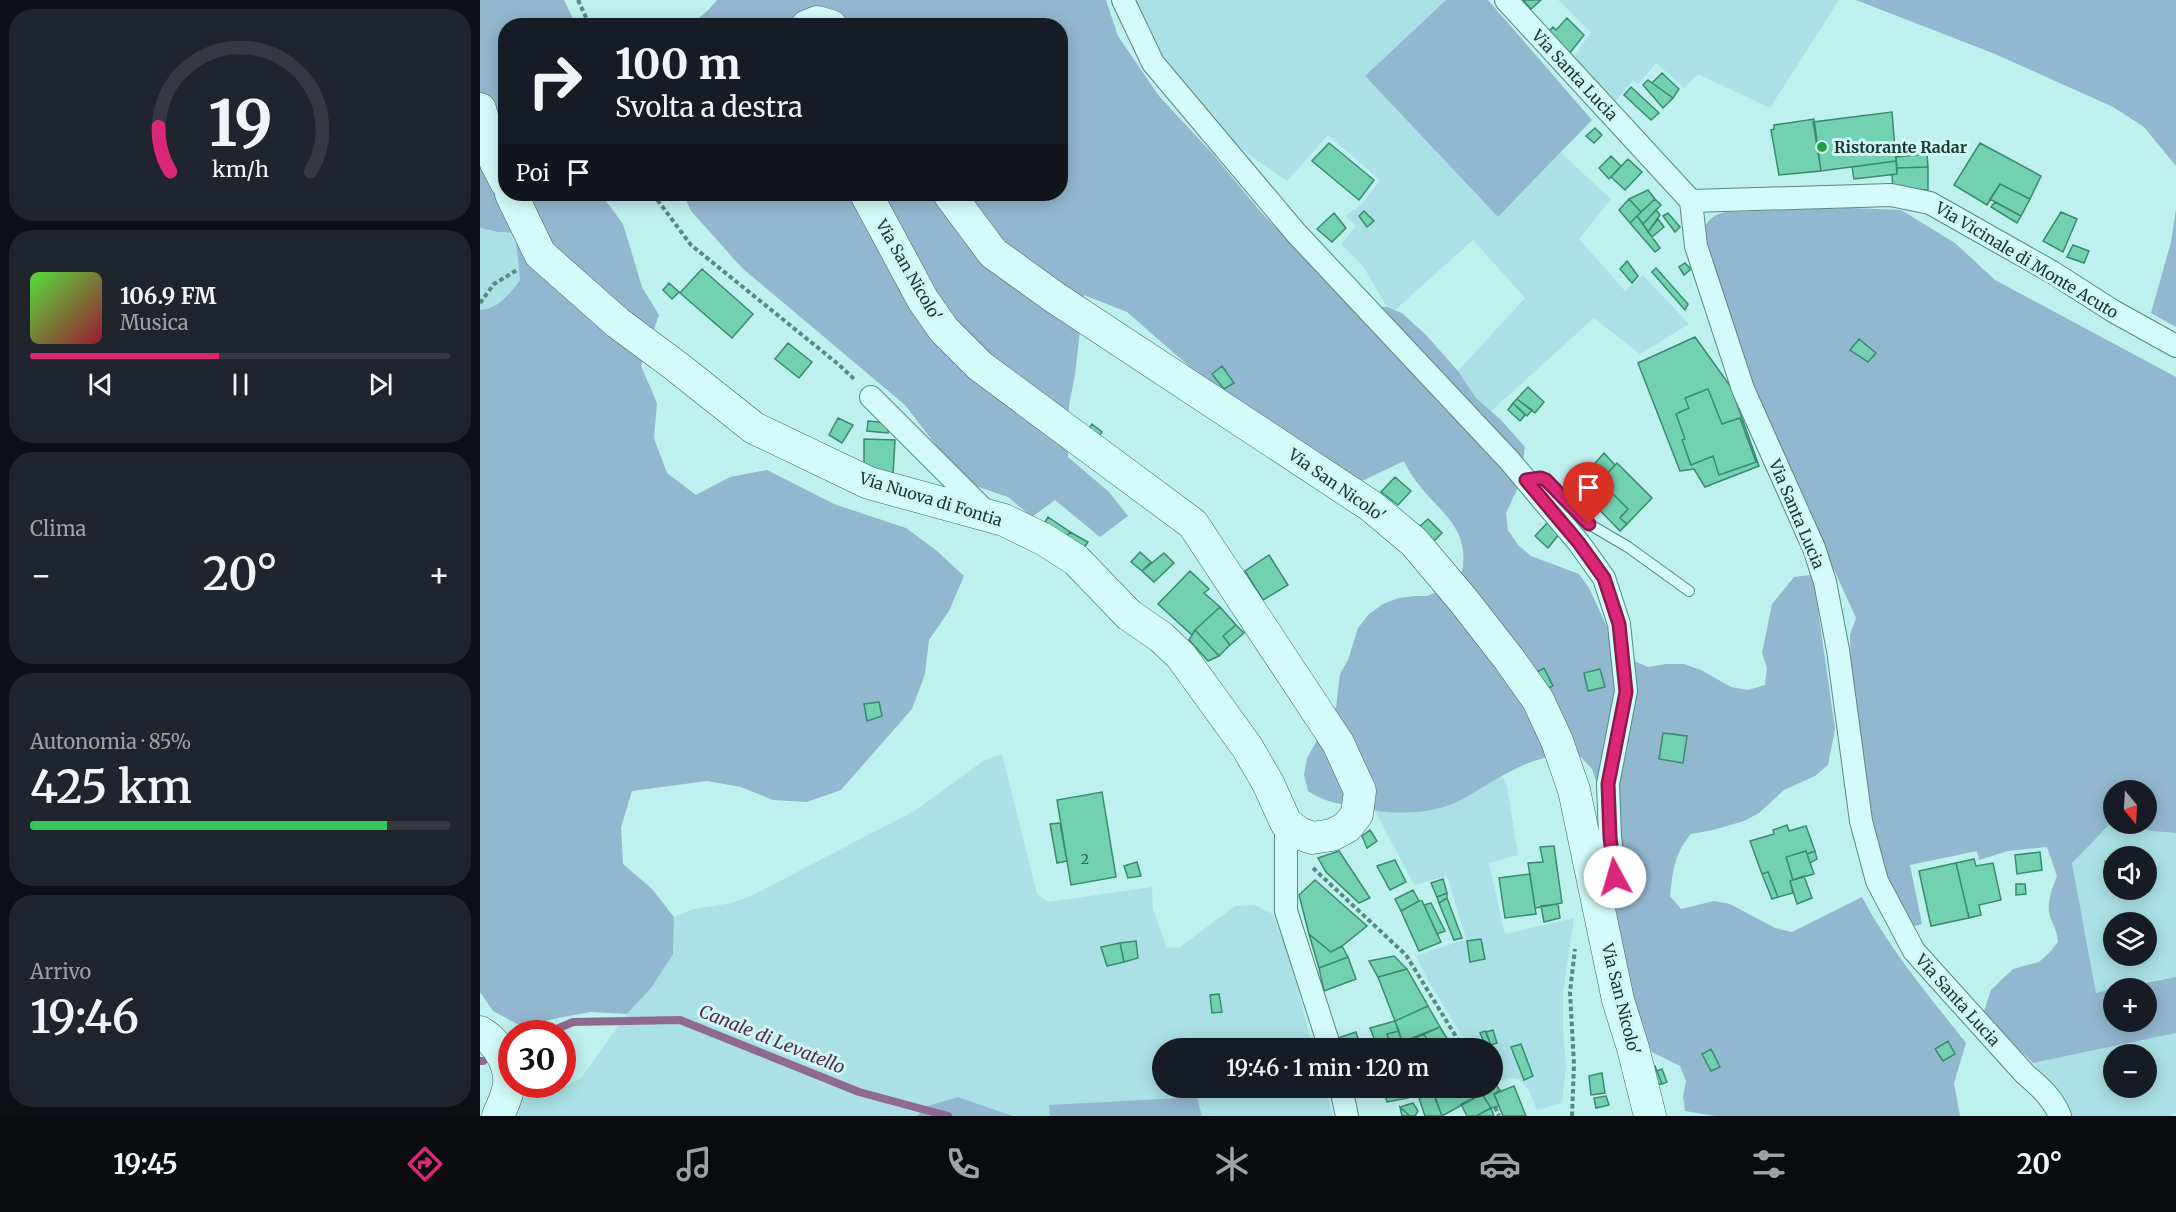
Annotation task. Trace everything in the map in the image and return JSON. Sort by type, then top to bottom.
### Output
[{"type":"street","points":[[1123,0],[1153,63],[1296,233],[1526,480],[1579,543],[1604,578],[1619,624],[1626,692],[1608,784],[1610,837],[1615,877],[1608,886],[1600,886],[1595,882]]},
{"type":"street","name":"Via Santa Lucia","points":[[1506,0],[1691,201],[1696,246],[1743,389],[1814,548],[1825,582],[1838,650],[1860,821],[1876,881],[1914,951],[2025,1074],[2042,1088],[2057,1108],[2060,1116]]},
{"type":"street","points":[[480,109],[498,167]]},
{"type":"street","name":"Via Vicinale di Monte Acuto","points":[[1691,201],[1891,195],[1930,203],[2176,346]]},
{"type":"street","name":"Via Nuova di Fontia","points":[[514,201],[540,254],[618,323],[754,428],[869,483],[989,515],[1045,540],[1076,560],[1129,615],[1161,637],[1181,656],[1247,747],[1293,828]]},
{"type":"street","name":"Via San Nicolo'","points":[[870,201],[912,281],[944,330],[980,366],[1193,524],[1213,551],[1338,743],[1360,791],[1357,814],[1347,827],[1332,835],[1312,838],[1293,828]]},
{"type":"street","name":"Via San Nicolo'","points":[[955,201],[993,253],[1063,303],[1371,506],[1414,542],[1509,659],[1538,700],[1557,741],[1574,790],[1618,1000],[1650,1116]]},
{"type":"street","points":[[871,397],[989,515]]},
{"type":"street","points":[[1293,828],[1286,911],[1327,1038]]},
{"type":"street","points":[[480,1032],[487,1036],[499,1051],[509,1070],[509,1086],[498,1116]]},
{"type":"street","points":[[1343,1098],[1347,1116]]},
{"type":"lane","points":[[1526,480],[1541,478],[1546,480],[1589,524],[1628,547],[1689,591]]},
{"type":"path","points":[[578,0],[586,18]]},
{"type":"path","points":[[658,201],[691,245],[838,364],[871,397]]},
{"type":"path","points":[[480,303],[494,284],[540,254]]},
{"type":"path","points":[[1293,828],[1306,861],[1406,955],[1457,1038]]},
{"type":"path","name":"Via San Nicolo'","points":[[1572,1116],[1574,1065],[1570,993],[1577,938]]},
{"type":"path","points":[[1495,1107],[1499,1116]]},
{"type":"shaded area","points":[[480,0],[564,0],[573,18],[498,18],[498,201],[606,201],[623,224],[642,287],[659,315],[641,366],[657,403],[654,438],[667,473],[696,495],[730,477],[767,470],[834,504],[906,528],[937,551],[964,576],[949,611],[929,640],[925,674],[912,709],[841,790],[807,802],[773,800],[741,787],[707,781],[632,791],[621,827],[623,864],[652,889],[674,917],[673,954],[652,987],[627,1014],[591,1012],[549,1020],[510,1020],[493,1011],[480,992],[480,310],[498,304],[520,280],[515,233],[480,228]]},
{"type":"shaded area","points":[[717,0],[1106,0],[1118,36],[1159,96],[1211,152],[1260,211],[1353,308],[1387,307],[1402,313],[1426,335],[1458,371],[1476,398],[1501,420],[1525,447],[1520,483],[1506,513],[1508,530],[1518,545],[1531,556],[1579,574],[1589,588],[1620,655],[1648,667],[1684,664],[1701,670],[1731,687],[1748,690],[1765,685],[1767,668],[1762,653],[1772,604],[1794,577],[1810,575],[1815,589],[1835,729],[1828,765],[1815,776],[1784,790],[1759,813],[1744,821],[1691,834],[1678,856],[1673,871],[1670,896],[1681,909],[1714,901],[1730,904],[1775,928],[1792,932],[1862,897],[1897,954],[1966,1043],[1954,1083],[1960,1116],[1715,1116],[1685,1111],[1683,1096],[1686,1081],[1680,1066],[1652,1052],[1624,989],[1604,805],[1592,769],[1581,757],[1549,757],[1526,764],[1451,805],[1425,811],[1399,813],[1373,810],[1333,802],[1308,791],[1304,775],[1307,758],[1336,707],[1340,674],[1348,660],[1358,628],[1369,614],[1383,604],[1399,598],[1427,596],[1459,583],[1463,562],[1462,544],[1456,530],[1414,478],[1404,461],[1362,481],[1198,374],[1127,312],[1084,295],[1075,375],[1069,405],[1068,457],[1109,492],[1128,516],[1100,537],[1055,500],[1032,517],[1008,497],[964,482],[905,405],[742,268],[691,211],[686,201],[1068,201],[1068,18],[698,18]]},
{"type":"shaded area","points":[[1131,0],[1446,0],[1365,76],[1498,217],[1561,153],[1611,199],[1579,239],[1625,291],[1643,275],[1689,324],[1640,354],[1594,318],[1491,411],[1476,398],[1458,371],[1525,298],[1473,240],[1395,310],[1387,307],[1363,266],[1341,244],[1356,226],[1345,216],[1361,205],[1380,180],[1328,135],[1287,181],[1251,156],[1214,124],[1163,64]]},
{"type":"shaded area","points":[[1446,0],[1488,0],[1592,120],[1498,217],[1365,76]]},
{"type":"shaded area","points":[[1558,0],[1839,0],[1770,108],[1698,74],[1684,88],[1656,63],[1638,84],[1633,80],[1615,102],[1573,58],[1591,32]]},
{"type":"shaded area","points":[[1856,0],[2176,0],[2176,166],[2144,127],[2113,107],[1995,54]]},
{"type":"shaded area","points":[[1851,208],[1901,210],[1955,243],[1995,280],[2176,377],[2176,833],[2157,831],[2157,780],[2103,780],[2103,831],[2072,863],[2096,993],[2103,991],[2103,1032],[2157,1032],[2157,981],[2176,977],[2176,1033],[2124,1044],[2103,1044],[2103,1048],[2033,1063],[1983,1014],[1991,990],[2013,969],[2039,962],[2058,942],[2049,914],[2050,897],[2057,876],[2047,847],[2008,851],[1979,860],[1977,851],[1910,865],[1922,924],[1911,927],[1886,879],[1874,840],[1851,673],[1850,635],[1856,618],[1764,416],[1703,239],[1706,224],[1726,212]]},
{"type":"shaded area","points":[[2176,208],[2176,327],[2151,313],[2171,242]]},
{"type":"shaded area","points":[[480,228],[515,233],[520,280],[508,297],[486,310],[480,310]]},
{"type":"shaded area","points":[[1002,754],[1037,894],[1048,902],[1152,887],[1153,909],[1167,948],[1180,947],[1235,906],[1255,905],[1273,914],[1290,959],[1310,1038],[1152,1038],[1152,1098],[1181,1098],[1049,1106],[1050,1116],[1013,1116],[958,1097],[927,1106],[917,1116],[508,1116],[517,1098],[576,1098],[576,1081],[582,1077],[627,1014],[652,987],[673,954],[674,917],[694,909],[732,903],[753,895],[916,810],[983,761]]},
{"type":"shaded area","points":[[1502,776],[1507,786],[1518,855],[1489,863],[1505,934],[1574,918],[1563,993],[1566,1066],[1562,1103],[1537,1110],[1528,1089],[1519,1079],[1503,1080],[1503,1038],[1464,1038],[1428,981],[1416,956],[1466,939],[1447,876],[1414,885],[1375,811],[1411,813],[1460,800]]},
{"type":"shaded area","points":[[2103,831],[2103,834],[2157,834],[2157,831],[2176,833],[2176,977],[2157,980],[2103,978],[2103,991],[2096,993],[2072,863]]},
{"type":"shaded area","points":[[2176,1033],[2176,1113],[2170,1116],[2069,1116],[2064,1100],[2033,1063],[2103,1048],[2103,1098],[2157,1098],[2157,1044],[2124,1044]]},
{"type":"shaded area","points":[[958,1097],[1013,1116],[917,1116],[927,1106]]},
{"type":"shaded area","points":[[1197,1098],[1328,1098],[1333,1116],[1202,1116]]},
{"type":"shaded area","points":[[1197,1098],[1202,1116],[1050,1116],[1049,1105]]},
{"type":"building","points":[[1523,0],[1541,0],[1531,9]]},
{"type":"building","points":[[1567,18],[1584,35],[1569,54],[1548,32],[1553,27],[1556,30]]},
{"type":"building","points":[[1662,73],[1679,89],[1673,98],[1652,83]]},
{"type":"building","points":[[1648,80],[1673,98],[1663,108],[1643,85]]},
{"type":"building","points":[[1631,87],[1659,113],[1651,120],[1624,95]]},
{"type":"building","points":[[1892,112],[1896,161],[1821,171],[1813,122]]},
{"type":"building","points":[[1814,119],[1821,171],[1779,175],[1771,130],[1774,129],[1774,125]]},
{"type":"building","points":[[1595,128],[1602,135],[1594,143],[1586,136]]},
{"type":"building","points":[[1329,143],[1374,180],[1359,200],[1312,161]]},
{"type":"building","points":[[1980,143],[2041,176],[2030,199],[2000,184],[1987,205],[1954,185]]},
{"type":"building","points":[[1927,154],[1928,167],[1897,168],[1896,157]]},
{"type":"building","points":[[1611,156],[1621,166],[1609,179],[1599,168]]},
{"type":"building","points":[[1628,159],[1642,172],[1625,190],[1611,177]]},
{"type":"building","points":[[1896,161],[1897,174],[1854,179],[1852,167]]},
{"type":"building","points":[[1928,167],[1928,190],[1893,190],[1892,175],[1897,174],[1897,168]]},
{"type":"building","points":[[2000,184],[2030,199],[2021,216],[1990,199]]},
{"type":"building","points":[[1648,190],[1655,199],[1641,212],[1629,199]]},
{"type":"building","points":[[1629,199],[1641,212],[1630,223],[1619,210]]},
{"type":"building","points":[[1655,199],[1661,205],[1643,224],[1637,216]]},
{"type":"building","points":[[1995,202],[2021,216],[2017,223],[1991,207]]},
{"type":"building","points":[[1656,210],[1660,215],[1648,232],[1643,224]]},
{"type":"building","points":[[1364,211],[1374,221],[1367,227],[1359,216]]},
{"type":"building","points":[[2061,212],[2077,219],[2063,252],[2043,241]]},
{"type":"building","points":[[1334,213],[1346,228],[1332,242],[1317,229]]},
{"type":"building","points":[[1668,213],[1680,227],[1675,232],[1663,216]]},
{"type":"building","points":[[1637,216],[1660,248],[1655,252],[1630,223]]},
{"type":"building","points":[[1658,219],[1664,227],[1652,237],[1648,232]]},
{"type":"building","points":[[2073,245],[2089,251],[2084,263],[2067,257]]},
{"type":"building","points":[[1627,261],[1638,276],[1632,283],[1620,269]]},
{"type":"building","points":[[1685,263],[1691,269],[1684,275],[1679,267]]},
{"type":"building","points":[[1656,268],[1688,304],[1685,310],[1652,272]]},
{"type":"building","points":[[702,269],[753,314],[732,338],[680,293]]},
{"type":"building","points":[[669,283],[679,292],[672,299],[663,290]]},
{"type":"building","points":[[1695,337],[1731,387],[1759,466],[1705,487],[1694,469],[1680,471],[1638,363]]},
{"type":"building","points":[[1859,339],[1876,353],[1868,362],[1850,350]]},
{"type":"building","points":[[788,343],[812,362],[799,378],[775,359]]},
{"type":"building","points":[[1222,366],[1234,383],[1224,389],[1212,374]]},
{"type":"building","points":[[1528,387],[1544,402],[1535,413],[1517,399]]},
{"type":"building","points":[[1708,389],[1722,424],[1740,418],[1756,462],[1719,475],[1713,456],[1691,465],[1676,414],[1689,408],[1685,398]]},
{"type":"building","points":[[1517,399],[1532,410],[1527,416],[1513,403]]},
{"type":"building","points":[[1513,403],[1525,415],[1520,421],[1508,410]]},
{"type":"building","points":[[838,418],[853,425],[842,443],[829,435]]},
{"type":"building","points":[[868,421],[889,423],[888,433],[867,431]]},
{"type":"building","points":[[1092,424],[1102,432],[1096,441],[1086,433]]},
{"type":"building","points":[[864,439],[895,440],[893,475],[864,471]]},
{"type":"building","points":[[1604,453],[1615,465],[1586,496],[1571,481],[1587,465],[1590,469]]},
{"type":"building","points":[[1617,463],[1652,498],[1627,524],[1620,518],[1628,509],[1600,481]]},
{"type":"building","points":[[1395,477],[1411,491],[1398,505],[1381,492]]},
{"type":"building","points":[[1600,481],[1628,509],[1620,518],[1627,524],[1620,531],[1586,496]]},
{"type":"building","points":[[1048,517],[1070,532],[1063,541],[1042,527]]},
{"type":"building","points":[[1428,519],[1442,533],[1433,542],[1419,527]]},
{"type":"building","points":[[1548,522],[1560,533],[1548,548],[1535,536]]},
{"type":"building","points":[[1070,532],[1088,542],[1080,554],[1063,541]]},
{"type":"building","points":[[1140,552],[1151,562],[1142,571],[1131,562]]},
{"type":"building","points":[[1164,553],[1174,563],[1154,582],[1142,571]]},
{"type":"building","points":[[1269,555],[1288,585],[1263,600],[1245,571]]},
{"type":"building","points":[[1190,571],[1209,589],[1204,593],[1220,607],[1192,635],[1158,604]]},
{"type":"building","points":[[1220,607],[1236,625],[1223,636],[1230,645],[1219,656],[1195,630]]},
{"type":"building","points":[[1236,625],[1244,633],[1230,645],[1223,636]]},
{"type":"building","points":[[1195,630],[1219,656],[1208,661],[1189,640]]},
{"type":"building","points":[[1544,668],[1553,686],[1544,690],[1533,674]]},
{"type":"building","points":[[1600,669],[1605,687],[1588,691],[1584,673]]},
{"type":"building","points":[[879,702],[882,716],[867,721],[864,704]]},
{"type":"building","points":[[1663,733],[1687,736],[1683,763],[1659,759]]},
{"type":"building","points":[[1102,792],[1116,877],[1071,885],[1057,800]]},
{"type":"building","points":[[1060,823],[1067,861],[1057,863],[1050,824]]},
{"type":"building","points":[[1787,825],[1789,831],[1806,826],[1815,851],[1807,854],[1806,851],[1786,857],[1793,880],[1790,881],[1793,893],[1778,897],[1768,872],[1762,874],[1750,841],[1774,834],[1773,830]]},
{"type":"building","points":[[1370,830],[1377,841],[1367,848],[1362,836]]},
{"type":"building","points":[[1554,846],[1562,903],[1535,908],[1528,863],[1543,862],[1540,847]]},
{"type":"building","points":[[1339,851],[1370,898],[1359,903],[1326,872],[1318,858]]},
{"type":"building","points":[[1806,851],[1814,874],[1793,880],[1786,857]]},
{"type":"building","points":[[1815,851],[1817,859],[1810,863],[1807,854]]},
{"type":"building","points":[[2040,852],[2042,870],[2017,874],[2015,855]]},
{"type":"building","points":[[1974,859],[1976,866],[1993,863],[2001,900],[1979,905],[1981,915],[1969,918],[1956,863]]},
{"type":"building","points":[[1395,860],[1406,882],[1390,890],[1377,866]]},
{"type":"building","points":[[1137,862],[1141,876],[1128,878],[1124,866]]},
{"type":"building","points":[[1956,863],[1969,918],[1931,926],[1919,871]]},
{"type":"building","points":[[1768,872],[1778,897],[1772,899],[1762,874]]},
{"type":"building","points":[[1530,874],[1536,914],[1505,918],[1499,878]]},
{"type":"building","points":[[1804,876],[1812,898],[1797,904],[1790,881]]},
{"type":"building","points":[[1443,879],[1447,893],[1437,897],[1431,883]]},
{"type":"building","points":[[1315,880],[1367,926],[1331,952],[1309,934],[1299,895]]},
{"type":"building","points":[[2016,884],[2025,884],[2026,894],[2016,895]]},
{"type":"building","points":[[1413,890],[1419,901],[1401,911],[1395,899]]},
{"type":"building","points":[[1447,893],[1447,898],[1439,903],[1437,897]]},
{"type":"building","points":[[1447,898],[1462,938],[1454,940],[1439,903]]},
{"type":"building","points":[[1422,901],[1441,942],[1419,951],[1401,911]]},
{"type":"building","points":[[1431,903],[1445,931],[1437,934],[1424,905]]},
{"type":"building","points":[[1558,904],[1560,918],[1544,922],[1541,906]]},
{"type":"building","points":[[1309,934],[1331,952],[1342,946],[1348,957],[1319,968]]},
{"type":"building","points":[[1481,939],[1485,959],[1470,962],[1467,941]]},
{"type":"building","points":[[1136,941],[1138,958],[1124,962],[1120,943]]},
{"type":"building","points":[[1120,943],[1124,962],[1107,966],[1101,947]]},
{"type":"building","points":[[1394,956],[1407,969],[1378,977],[1369,961]]},
{"type":"building","points":[[1348,957],[1356,979],[1324,991],[1319,968]]},
{"type":"building","points":[[1407,969],[1428,1006],[1395,1021],[1378,977]]},
{"type":"building","points":[[1219,994],[1222,1012],[1212,1013],[1210,995]]},
{"type":"building","points":[[1428,1006],[1440,1027],[1412,1038],[1401,1038],[1395,1021]]},
{"type":"building","points":[[1395,1021],[1399,1031],[1387,1034],[1388,1038],[1374,1038],[1370,1028]]},
{"type":"building","points":[[1440,1027],[1447,1038],[1426,1038],[1424,1034]]},
{"type":"building","points":[[1493,1030],[1495,1038],[1488,1038],[1486,1032]]},
{"type":"building","points":[[1399,1031],[1401,1038],[1388,1038],[1387,1034]]},
{"type":"building","points":[[1485,1031],[1488,1038],[1482,1038],[1480,1033]]},
{"type":"building","points":[[1356,1032],[1358,1038],[1338,1038]]},
{"type":"building","points":[[1948,1041],[1955,1054],[1943,1061],[1935,1049]]},
{"type":"building","points":[[1521,1044],[1533,1076],[1524,1080],[1511,1047]]},
{"type":"building","points":[[1711,1049],[1720,1067],[1711,1071],[1702,1054]]},
{"type":"building","points":[[1655,1066],[1662,1084],[1656,1085],[1650,1068]]},
{"type":"building","points":[[1662,1069],[1667,1082],[1662,1084],[1657,1071]]},
{"type":"building","points":[[1602,1073],[1605,1093],[1591,1095],[1589,1076]]},
{"type":"building","points":[[1514,1086],[1526,1116],[1503,1116],[1496,1098],[1503,1098],[1503,1090]]},
{"type":"building","points":[[1606,1096],[1609,1105],[1596,1108],[1594,1098]]},
{"type":"building","points":[[1386,1098],[1408,1098],[1387,1102]]},
{"type":"building","points":[[1419,1098],[1435,1098],[1442,1116],[1425,1116]]},
{"type":"building","points":[[1435,1098],[1475,1098],[1442,1116]]},
{"type":"building","points":[[1474,1098],[1485,1098],[1491,1108],[1476,1116],[1467,1116],[1461,1104]]},
{"type":"building","points":[[1485,1098],[1496,1098],[1499,1106],[1491,1108]]},
{"type":"building","points":[[1413,1103],[1418,1111],[1415,1116],[1410,1116],[1400,1107]]},
{"type":"building","points":[[1400,1107],[1410,1116],[1402,1116]]},
{"type":"building","points":[[1491,1108],[1494,1116],[1476,1116]]},
{"type":"waterway","name":"Canale di Levatello","points":[[576,1022],[680,1020],[859,1092],[948,1116]]},
{"type":"place","name":"Ristorante Radar","points":[[1822,147]]},
{"type":"route","points":[[1589,524],[1546,480],[1541,478],[1526,480],[1579,543],[1604,578],[1619,624],[1626,692],[1608,784],[1610,837],[1615,877]]}]
